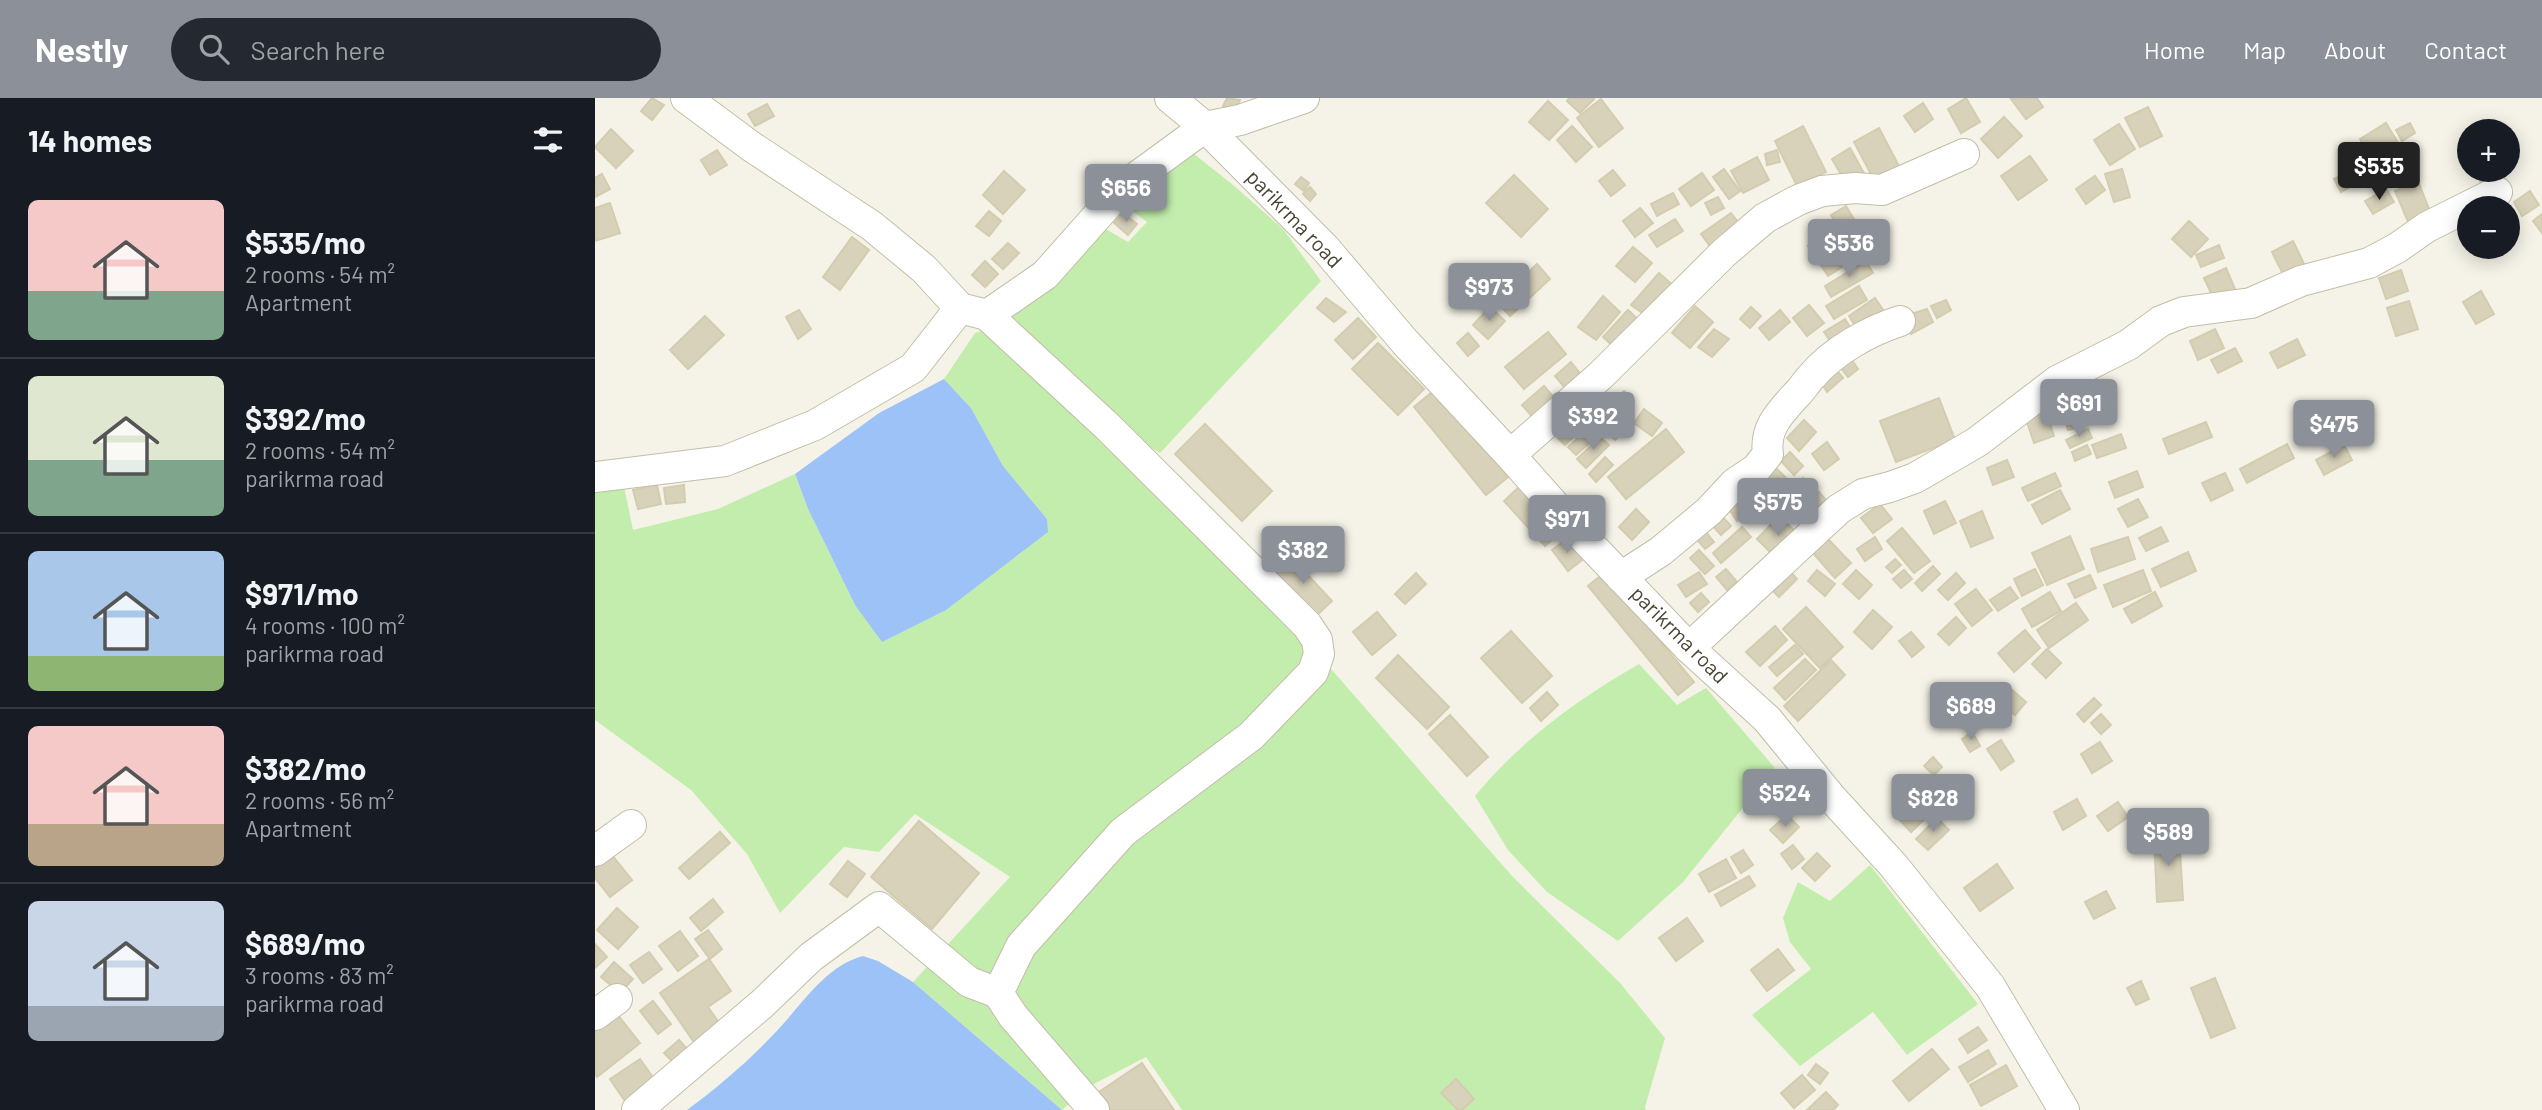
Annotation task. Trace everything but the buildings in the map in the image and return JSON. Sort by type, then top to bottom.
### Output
[{"type":"street","points":[[686,98],[752,147],[872,226],[1108,426],[1307,625],[1317,640],[1319,654],[1313,672],[1251,736],[1123,832],[1021,946],[998,993]]},
{"type":"street","name":"parikrma road","points":[[1170,98],[1205,127],[1325,248],[1405,342],[1621,577],[1689,648],[1767,719],[1830,796],[1893,865],[1990,986],[2064,1110]]},
{"type":"street","points":[[595,477],[725,461],[815,425],[913,368],[974,311],[1045,275],[1124,186],[1205,127],[1240,120],[1304,98]]},
{"type":"street","points":[[1510,455],[1600,376],[1724,253],[1765,218],[1798,200],[1822,191],[1855,188],[1882,191],[1964,155]]},
{"type":"street","points":[[1689,648],[1839,509],[1863,494],[1915,478],[1977,442],[2057,381],[2129,345],[2161,321],[2184,312],[2251,303],[2301,281],[2369,263],[2427,227],[2497,192]]},
{"type":"street","points":[[1621,577],[1661,551],[1709,511],[1735,484],[1756,469],[1768,454],[1766,439],[1778,415],[1812,374],[1849,345],[1882,327],[1900,321]]},
{"type":"street","points":[[595,851],[631,825]]},
{"type":"street","points":[[637,1110],[762,1004],[811,957],[879,907],[969,982],[998,993],[1013,1016],[1094,1110]]},
{"type":"green space","points":[[1194,154],[1283,229],[1321,281],[1160,453],[1127,433],[1003,320],[1104,228],[1128,242],[1147,222],[1124,205],[1139,191]]},
{"type":"green space","points":[[995,326],[1290,622],[1512,876],[1620,983],[1665,1038],[1646,1110],[1182,1110],[1146,1057],[1090,1086],[1062,1110],[913,982],[1010,877],[915,814],[879,852],[844,847],[780,913],[747,854],[691,790],[595,720],[595,483],[622,477],[633,530],[718,509],[795,474],[808,509],[855,605],[989,576],[1021,553],[1047,519],[1003,466],[971,408],[944,379],[975,333]]},
{"type":"green space","points":[[1639,664],[1677,705],[1706,688],[1775,768],[1683,882],[1618,941],[1547,892],[1508,850],[1475,796],[1511,757],[1551,722]]},
{"type":"green space","points":[[1870,865],[1978,1004],[1907,1055],[1873,1012],[1800,1066],[1752,1015],[1811,969],[1790,942],[1783,918],[1798,882],[1830,901]]},
{"type":"water","points":[[944,379],[971,408],[1003,466],[1047,519],[1048,532],[946,610],[882,642],[855,605],[808,509],[795,474],[879,413]]},
{"type":"water","points":[[863,956],[878,961],[913,982],[1062,1110],[687,1110],[752,1056],[824,978],[849,961]]}]
